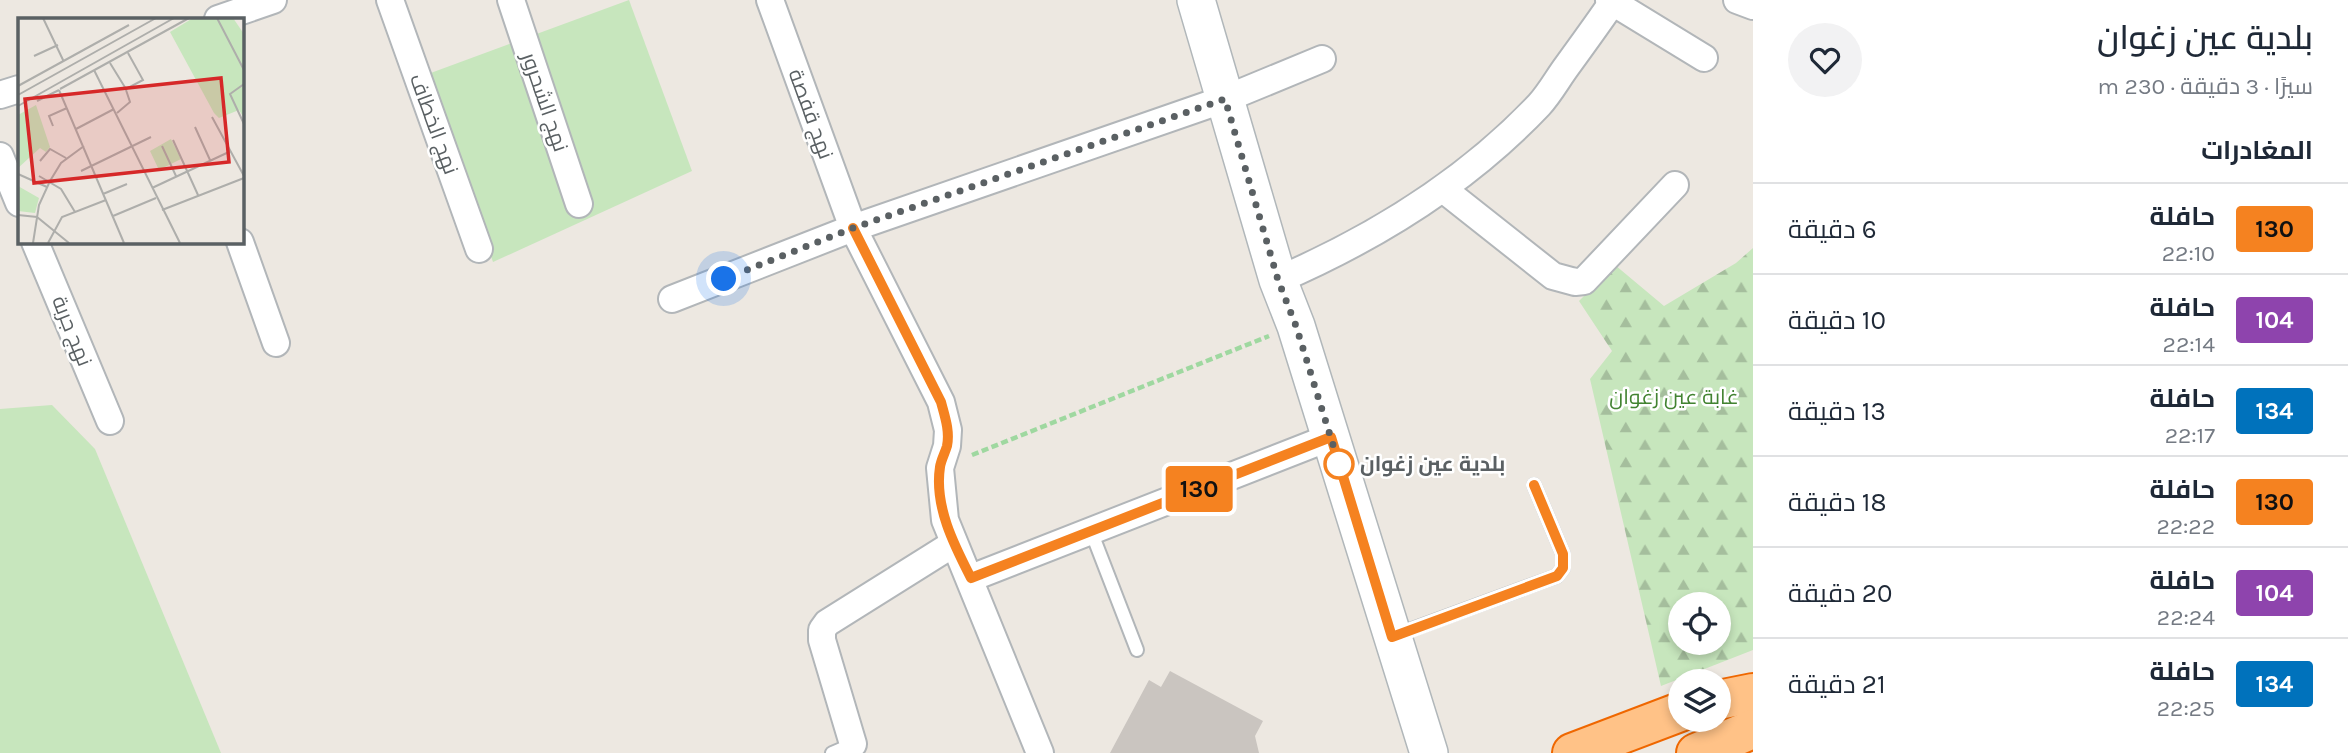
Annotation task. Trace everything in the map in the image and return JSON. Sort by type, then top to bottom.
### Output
[{"type":"highway","points":[[1731,697],[1753,693]]},
{"type":"highway","points":[[1572,753],[1668,717]]},
{"type":"highway","points":[[1696,753],[1753,729]]},
{"type":"street","points":[[221,18],[273,0]]},
{"type":"street","name":"نهج الخطاف","points":[[390,0],[479,249]]},
{"type":"street","name":"نهج الشحرور","points":[[511,0],[579,204]]},
{"type":"street","name":"نهج قفصة","points":[[770,0],[853,228],[941,402],[948,430],[947,446],[940,468],[945,520],[953,544],[971,578],[1040,753]]},
{"type":"street","points":[[1196,0],[1278,280],[1296,326],[1429,753]]},
{"type":"street","points":[[1737,0],[1753,6]]},
{"type":"street","points":[[1278,280],[1367,236],[1443,189],[1493,149],[1541,103],[1612,1],[1704,58]]},
{"type":"street","points":[[673,299],[853,228],[1225,99],[1322,59]]},
{"type":"street","points":[[0,95],[18,89]]},
{"type":"street","points":[[0,156],[18,201]]},
{"type":"street","points":[[1443,189],[1553,276],[1575,282],[1584,281],[1675,185]]},
{"type":"street","name":"نهج جربة","points":[[35,243],[110,421]]},
{"type":"street","points":[[240,243],[276,343]]},
{"type":"street","points":[[971,578],[1331,437]]},
{"type":"street","points":[[847,750],[822,630],[827,623],[953,544]]},
{"type":"lane","points":[[1392,637],[1557,576],[1563,568],[1563,554],[1534,485]]},
{"type":"lane","points":[[1091,531],[1137,650]]},
{"type":"path","points":[[940,468],[1296,326]]},
{"type":"green space","points":[[629,0],[692,171],[493,262],[428,74]]},
{"type":"green space","name":"غابة عين زغوان","points":[[1753,248],[1753,650],[1704,669],[1668,669],[1668,683],[1661,686],[1590,379],[1612,351],[1579,301],[1615,265],[1664,306],[1736,263]]},
{"type":"green space","points":[[52,405],[95,449],[221,753],[0,753],[0,409]]},
{"type":"building","points":[[1170,671],[1263,721],[1255,736],[1259,753],[1110,753],[1149,680],[1161,687]]},
{"type":"bus line","name":"130","points":[[853,228],[941,402],[948,430],[947,446],[940,468],[945,520],[953,544],[971,578],[1331,437],[1392,637],[1557,576],[1563,568],[1563,554],[1534,485]]},
{"type":"place","name":"بلدية عين زغوان","points":[[1339,464]]},
{"type":"route","points":[[724,279],[853,228],[1225,99],[1278,280],[1296,326],[1339,464]]}]
